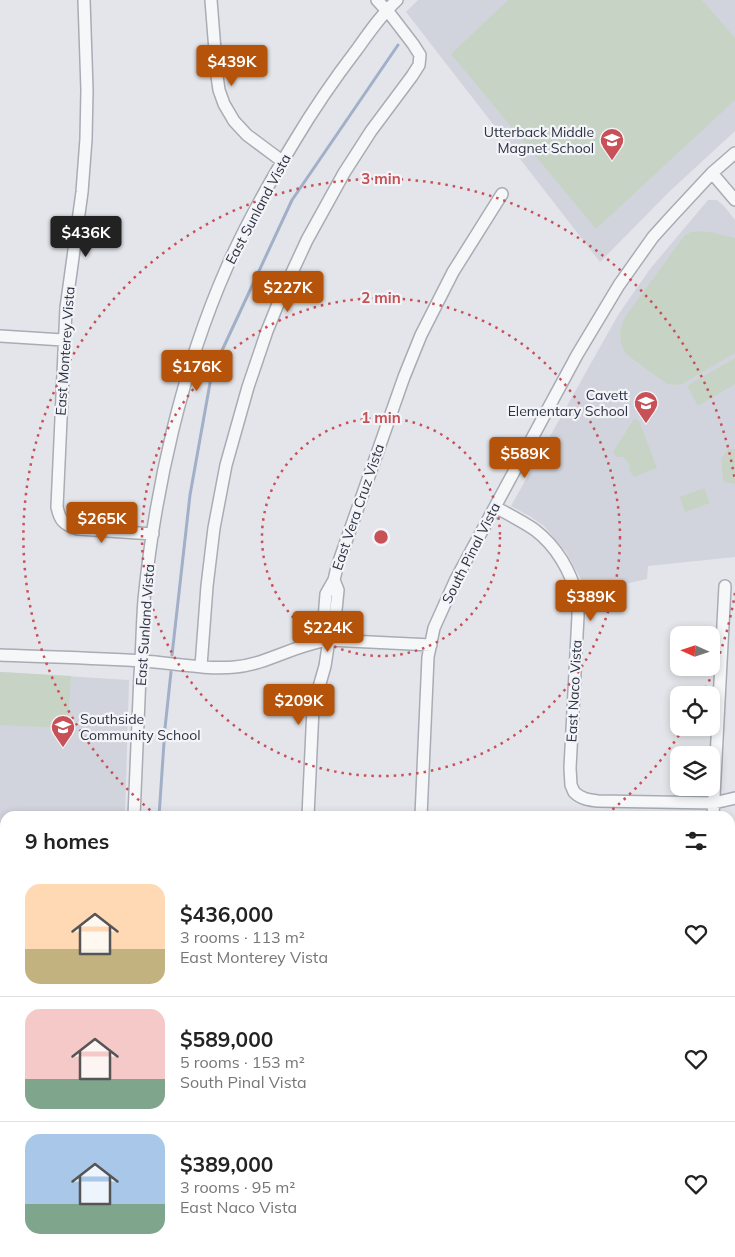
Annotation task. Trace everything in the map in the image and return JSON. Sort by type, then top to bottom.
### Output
[{"type":"street","name":"East Monterey Vista","points":[[84,0],[88,90],[84,163],[63,340],[56,507],[62,522],[69,527],[153,534]]},
{"type":"street","points":[[211,0],[217,76],[224,104],[234,121],[247,135],[282,161]]},
{"type":"street","points":[[201,666],[209,566],[226,465],[248,387],[267,331],[307,240],[344,173],[371,131],[419,65],[420,55],[391,6],[377,0]]},
{"type":"street","name":"East Sunland Vista","points":[[134,811],[144,602],[153,534],[173,434],[202,332],[230,260],[282,161],[308,118],[343,68],[391,6]]},
{"type":"street","name":"South Pinal Vista","points":[[421,811],[428,657],[434,628],[456,579],[577,355],[619,284],[653,237],[712,173],[735,153]]},
{"type":"street","points":[[712,173],[735,200]]},
{"type":"street","name":"East Vera Cruz Vista","points":[[308,811],[313,708],[325,666],[329,640],[323,632],[326,594],[334,580],[368,478],[421,335],[453,272],[502,194]]},
{"type":"street","points":[[0,336],[63,340]]},
{"type":"street","name":"East Naco Vista","points":[[494,507],[534,529],[547,541],[562,560],[572,581],[577,599],[578,616],[570,796],[598,801],[714,803]]},
{"type":"street","points":[[713,811],[725,586]]},
{"type":"street","points":[[0,655],[141,661],[232,668],[252,665],[317,641],[431,645]]},
{"type":"street","points":[[714,803],[735,798]]},
{"type":"shaded area","name":"Utterback Middle Magnet School","points":[[418,0],[735,0],[735,131],[669,192],[600,262],[406,12]]},
{"type":"shaded area","name":"Cavett Elementary School","points":[[708,200],[717,200],[735,220],[735,557],[648,566],[647,579],[588,592],[566,552],[544,526],[511,506],[618,315],[650,269]]},
{"type":"shaded area","name":"Southside Community School","points":[[0,672],[129,680],[125,811],[0,811]]},
{"type":"green space","name":"Utterback Middle Magnet School","points":[[508,0],[702,0],[735,38],[735,100],[596,229],[451,54]]},
{"type":"green space","points":[[701,231],[735,238],[735,353],[682,384],[667,384],[626,354],[621,344],[620,330],[625,317],[684,236],[691,232]]},
{"type":"green space","points":[[735,358],[735,384],[698,406],[687,386]]},
{"type":"green space","points":[[634,419],[639,421],[657,468],[634,477],[629,470],[630,465],[623,457],[616,457],[613,452]]},
{"type":"green space","points":[[728,449],[735,449],[735,484],[725,482],[723,479],[721,459]]},
{"type":"green space","points":[[704,488],[710,503],[685,512],[680,497]]},
{"type":"green space","points":[[0,672],[71,676],[68,728],[0,725]]},
{"type":"waterway","points":[[172,655],[190,495],[212,372],[292,200],[398,45]]},
{"type":"waterway","points":[[159,811],[171,672]]},
{"type":"place","name":"Utterback Middle Magnet School","points":[[612,161]]},
{"type":"place","name":"Cavett Elementary School","points":[[646,424]]},
{"type":"place","name":"Southside Community School","points":[[63,748]]}]
